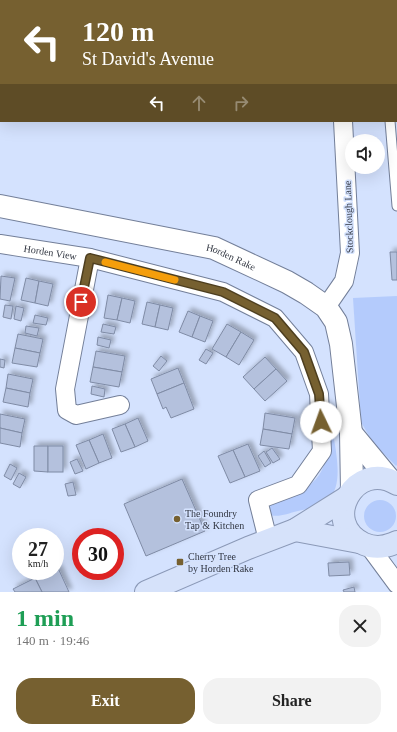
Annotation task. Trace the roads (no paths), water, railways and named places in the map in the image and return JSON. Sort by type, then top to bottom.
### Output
[{"type":"main road","points":[[146,592],[295,530],[349,494],[359,483],[369,479],[379,478],[395,482]]},
{"type":"main road","points":[[349,494],[344,506],[345,523],[353,537],[364,544]]},
{"type":"main road","points":[[295,530],[380,547],[397,542]]},
{"type":"street","name":"Stockclough Lane","points":[[326,307],[344,281],[350,253],[343,122]]},
{"type":"street","name":"Horden Rake","points":[[0,206],[214,248],[287,282],[326,307],[336,322],[341,344],[351,433],[349,494]]},
{"type":"street","name":"Horden View","points":[[0,244],[90,258],[223,292],[275,318],[304,352],[319,394],[322,451],[298,485],[258,500],[268,540]]},
{"type":"street","points":[[90,258],[65,389],[67,410],[76,414],[120,405]]},
{"type":"street","points":[[351,433],[395,482]]},
{"type":"street","points":[[364,544],[397,584]]},
{"type":"lane","points":[[390,122],[397,206]]},
{"type":"place","name":"The Foundry Tap & Kitchen","points":[[177,519]]},
{"type":"place","name":"Cherry Tree by Horden Rake","points":[[180,562]]}]
